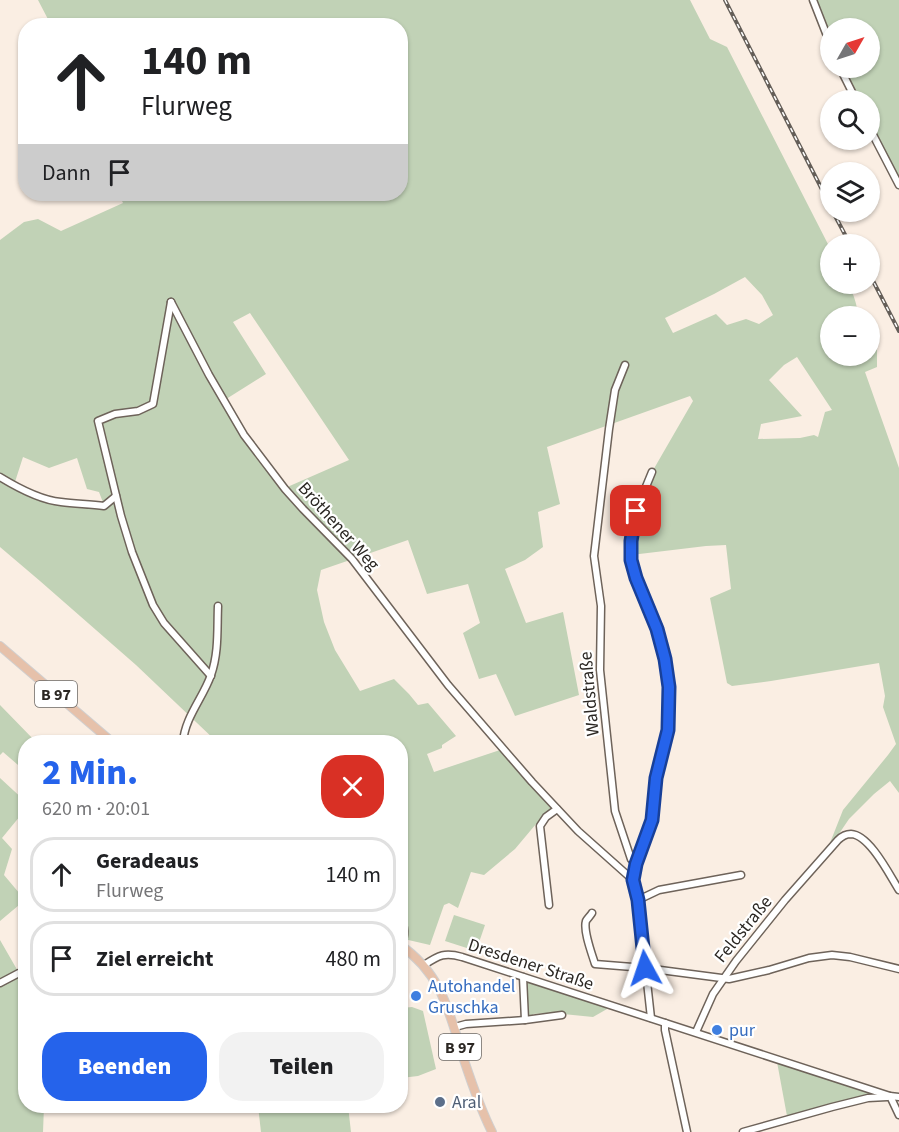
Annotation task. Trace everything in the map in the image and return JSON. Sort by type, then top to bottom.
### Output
[{"type":"main road","name":"B 97","points":[[0,645],[104,735]]},
{"type":"main road","name":"B 97","points":[[408,951],[430,972],[442,993],[455,1027],[474,1091],[492,1132]]},
{"type":"street","points":[[813,0],[820,18]]},
{"type":"street","points":[[880,148],[899,185]]},
{"type":"street","name":"Bröthener Weg","points":[[116,496],[98,421],[115,414],[138,411],[153,404],[171,302],[223,400],[258,454],[303,510],[352,559],[448,685],[557,809],[584,837],[633,880]]},
{"type":"street","name":"Waldstraße","points":[[625,365],[615,390],[594,556],[601,606],[600,670],[615,811],[631,859],[636,864]]},
{"type":"street","points":[[651,1018],[638,900],[633,880],[636,864],[652,820],[656,778],[668,730],[669,687],[657,629],[631,560],[631,541],[636,511],[652,472]]},
{"type":"street","points":[[0,477],[32,494],[60,502],[104,506],[116,496],[132,552],[153,605],[164,623],[211,676]]},
{"type":"street","points":[[184,735],[189,716],[211,676],[217,651],[218,606]]},
{"type":"street","points":[[549,905],[540,826],[546,816],[557,809]]},
{"type":"street","name":"Feldstraße","points":[[696,1032],[713,993],[723,978],[785,900],[834,843],[845,835],[859,836],[868,844],[899,890]]},
{"type":"street","points":[[638,900],[659,890],[741,874]]},
{"type":"street","points":[[592,913],[586,920],[586,927],[595,964],[734,978],[809,958],[832,955],[899,969]]},
{"type":"street","name":"Dresdener Straße","points":[[424,965],[435,957],[449,954],[462,957],[890,1096],[899,1096]]},
{"type":"street","points":[[0,982],[18,973]]},
{"type":"street","points":[[523,977],[525,1020]]},
{"type":"street","points":[[455,1027],[562,1015]]},
{"type":"street","points":[[665,1023],[687,1132]]},
{"type":"street","points":[[743,1132],[868,1098],[890,1096],[899,1115]]},
{"type":"green space","points":[[38,0],[690,0],[710,39],[727,47],[823,234],[820,234],[820,294],[853,294],[854,296],[857,306],[820,306],[820,366],[877,366],[865,372],[899,468],[899,793],[890,781],[874,794],[849,819],[826,853],[843,810],[896,744],[883,707],[885,696],[879,663],[732,686],[727,683],[710,598],[731,589],[726,545],[631,555],[636,511],[652,472],[693,401],[690,396],[547,447],[560,504],[538,512],[543,547],[525,560],[505,569],[526,623],[563,612],[579,695],[515,716],[496,674],[479,679],[463,633],[480,623],[468,584],[427,594],[408,540],[321,570],[317,590],[324,622],[335,650],[360,691],[394,679],[418,705],[428,703],[456,736],[442,745],[442,748],[427,754],[434,772],[503,749],[557,809],[540,824],[536,824],[515,849],[484,875],[471,872],[458,908],[449,903],[444,905],[430,945],[408,940],[408,735],[210,735],[136,665],[0,547],[0,240],[24,222],[38,219],[61,231],[123,203],[122,201],[408,201],[408,18],[47,18]],"holes":[[[745,277],[762,295],[773,315],[759,324],[746,319],[727,325],[716,314],[673,333],[665,318]],[[250,313],[349,460],[285,488],[223,401],[266,374],[233,322]],[[797,357],[832,410],[825,412],[818,437],[814,435],[800,438],[758,439],[761,424],[802,416],[769,380],[784,365]],[[23,457],[49,468],[77,458],[87,489],[99,492],[104,505],[60,502],[14,485]]]},
{"type":"green space","points":[[813,0],[899,0],[899,185],[880,148],[880,90],[851,90],[845,78],[880,78],[880,18],[820,18]]},
{"type":"green space","points":[[0,705],[29,735],[18,735],[18,765],[3,752],[0,755]]},
{"type":"green space","points":[[0,778],[18,795],[18,819],[2,838],[12,849],[4,875],[18,892],[18,906],[0,921]]},
{"type":"green space","points":[[454,915],[485,925],[476,951],[445,941]]},
{"type":"green space","points":[[0,940],[18,971],[18,1113],[44,1113],[43,1132],[0,1132]]},
{"type":"green space","points":[[525,981],[605,1006],[607,1009],[593,1017],[563,1014],[562,1012],[533,1014],[533,1018],[528,1017]]},
{"type":"green space","points":[[408,1007],[423,1011],[436,1069],[408,1077]]},
{"type":"green space","points":[[777,1062],[869,1092],[869,1096],[787,1116]]},
{"type":"green space","points":[[259,1113],[349,1113],[351,1132],[261,1132]]},
{"type":"railway","points":[[725,0],[820,186]]},
{"type":"railway","points":[[838,222],[845,234]]},
{"type":"railway","points":[[880,294],[899,331]]},
{"type":"place","name":"Autohandel Gruschka","points":[[416,996]]},
{"type":"place","name":"pur","points":[[717,1030]]},
{"type":"place","name":"Aral","points":[[440,1102]]},
{"type":"route","points":[[636,511],[631,541],[631,560],[657,629],[669,687],[668,730],[656,778],[652,820],[636,864],[633,880],[638,900],[645,968]]}]
